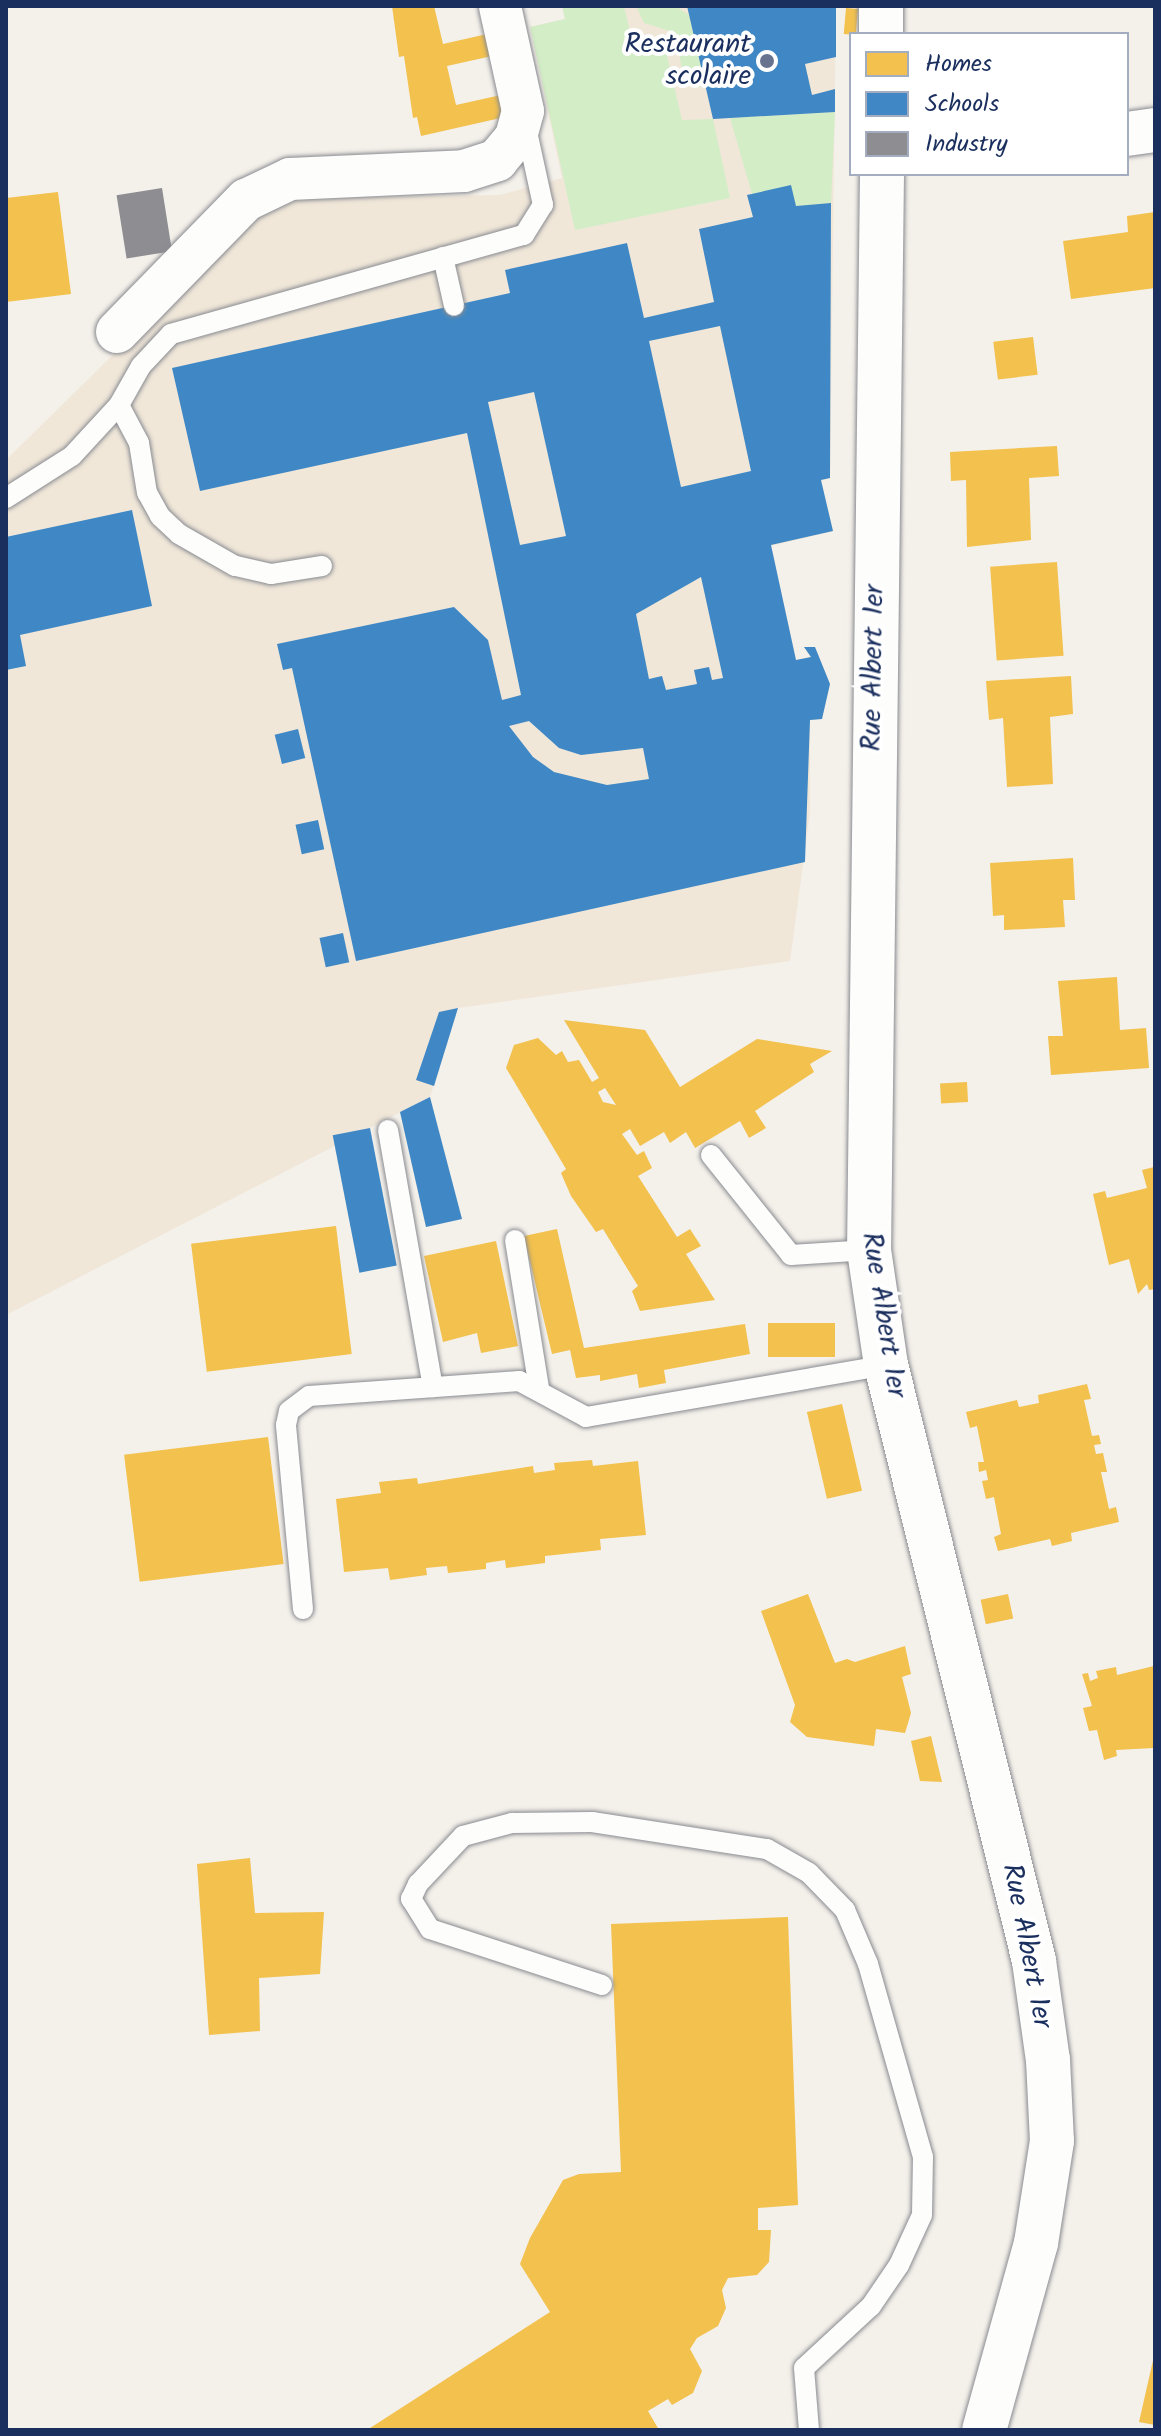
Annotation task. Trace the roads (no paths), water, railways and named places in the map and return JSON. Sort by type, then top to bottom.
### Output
[{"type":"street","points":[[117,332],[246,200],[290,179],[464,171],[497,160],[516,137],[523,111],[500,6]]},
{"type":"street","points":[[881,6],[881,32]]},
{"type":"street","points":[[1129,134],[1155,130]]},
{"type":"street","name":"Rue Albert 1er","points":[[882,176],[866,1160],[869,1250],[886,1365],[1034,1961],[1048,2060],[1052,2141],[1036,2243],[984,2430]]},
{"type":"lane","points":[[6,498],[72,456],[119,405],[141,366],[171,334],[524,235],[537,222],[543,205],[523,111]]},
{"type":"lane","points":[[443,257],[454,306]]},
{"type":"lane","points":[[119,405],[139,443],[147,493],[160,516],[179,534],[235,566],[271,574],[322,566]]},
{"type":"lane","points":[[388,1130],[433,1387]]},
{"type":"lane","points":[[711,1155],[791,1255],[869,1250]]},
{"type":"lane","points":[[515,1240],[539,1388]]},
{"type":"lane","points":[[303,1609],[286,1425],[289,1411],[309,1396],[519,1381],[539,1388],[562,1408],[586,1417],[886,1365]]},
{"type":"lane","points":[[602,1985],[430,1929],[411,1899],[418,1884],[463,1836],[512,1823],[592,1822],[767,1849],[809,1873],[845,1910],[868,1964],[923,2157],[922,2215],[899,2265],[871,2306],[804,2368],[809,2430]]},
{"type":"place","name":"Restaurant scolaire","points":[[767,61]]}]
